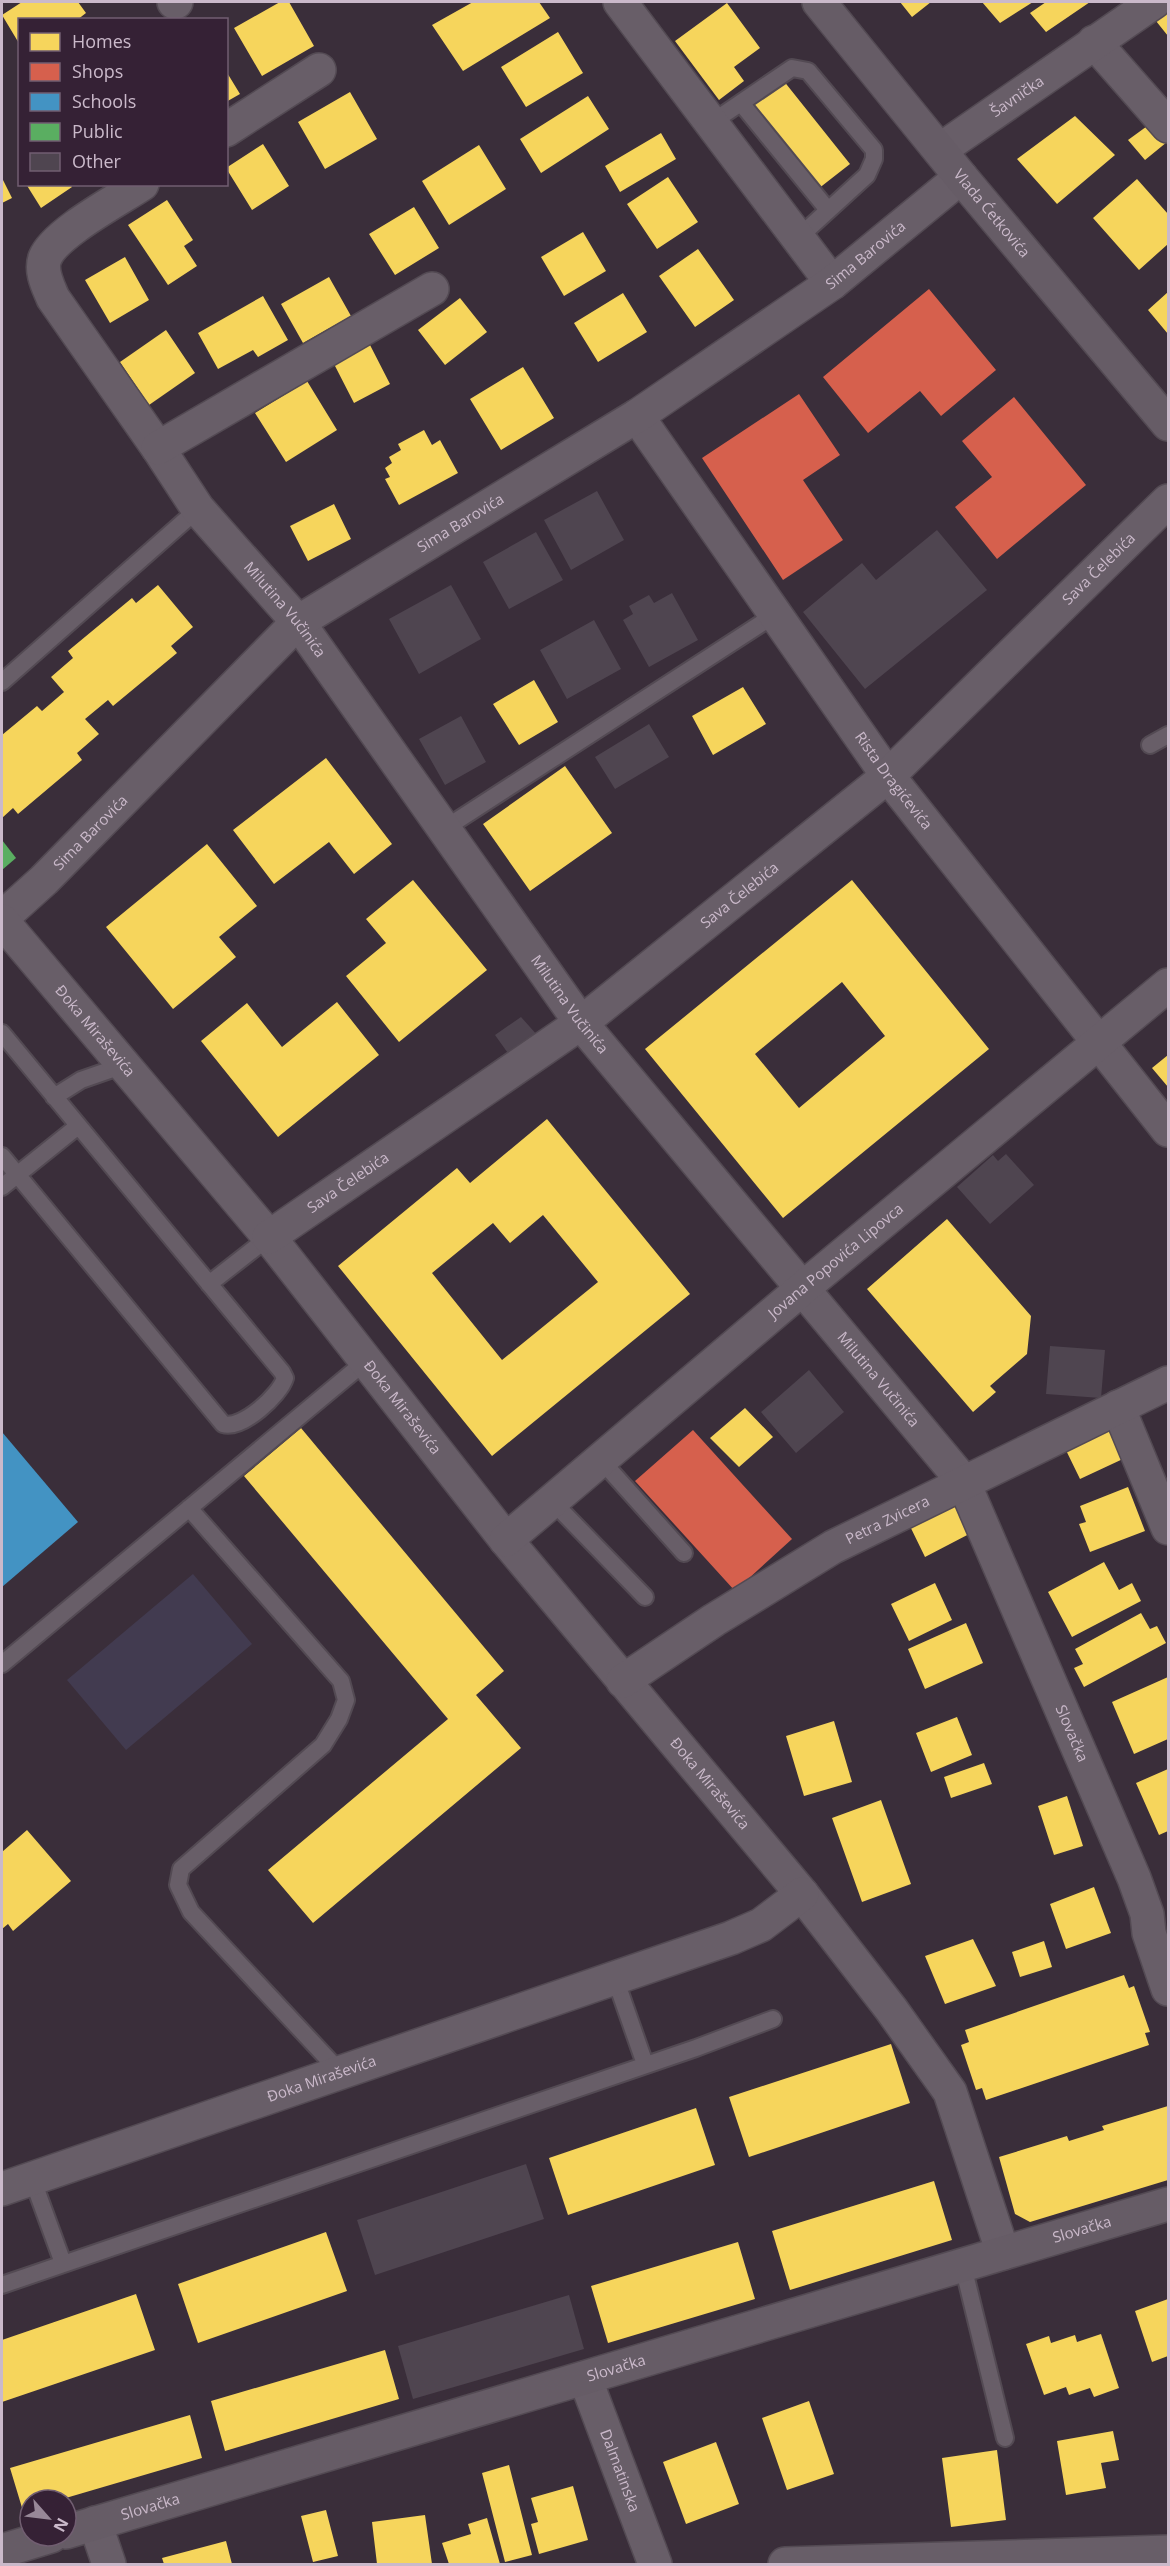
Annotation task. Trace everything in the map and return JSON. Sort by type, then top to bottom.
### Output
[{"type":"street","points":[[620,2],[832,284]]},
{"type":"street","name":"Vlada Ćetkovića","points":[[820,2],[961,177],[1168,424]]},
{"type":"street","name":"Šavnička","points":[[940,150],[1154,2]]},
{"type":"street","points":[[1094,42],[1168,126]]},
{"type":"street","points":[[228,129],[319,70]]},
{"type":"street","name":"Sima Barovića","points":[[2,919],[44,880],[298,622],[637,416],[832,284],[961,177]]},
{"type":"street","name":"Milutina Vučinića","points":[[139,186],[62,236],[45,258],[44,277],[53,298],[198,509],[298,622],[581,1023],[963,1481]]},
{"type":"street","points":[[158,448],[432,289]]},
{"type":"street","name":"Rista Dragićevića","points":[[637,416],[888,776],[1168,1130]]},
{"type":"street","name":"Sava Čelebića","points":[[269,1237],[581,1023],[888,776],[1168,501]]},
{"type":"street","name":"Đoka Miraševića","points":[[2,919],[269,1237],[506,1540],[802,1894],[891,2009],[950,2092],[1003,2253]]},
{"type":"street","name":"Jovana Popovića Lipovca","points":[[506,1540],[803,1288],[1168,985]]},
{"type":"street","name":"Petra Zvicera","points":[[622,1681],[714,1620],[833,1547],[963,1481],[1168,1383]]},
{"type":"street","points":[[1118,1407],[1168,1528]]},
{"type":"street","name":"Slovačka","points":[[963,1481],[1134,1878],[1158,1909],[1149,1933],[1168,1989]]},
{"type":"street","name":"Đoka Miraševića","points":[[2,2189],[749,1931],[775,1916],[802,1894]]},
{"type":"street","name":"Slovačka","points":[[81,2527],[1168,2204]]},
{"type":"street","name":"Dalmatinska","points":[[585,2378],[655,2565]]},
{"type":"street","points":[[81,2527],[109,2565]]},
{"type":"street","points":[[2,2551],[18,2546]]},
{"type":"street","points":[[785,2565],[1083,2559],[1168,2552]]},
{"type":"lane","points":[[711,123],[792,68],[808,71],[874,150],[874,159],[867,176],[798,238]]},
{"type":"lane","points":[[741,103],[828,210]]},
{"type":"lane","points":[[2,682],[198,509]]},
{"type":"lane","points":[[444,829],[776,615]]},
{"type":"lane","points":[[1150,745],[1168,735]]},
{"type":"lane","points":[[2,1034],[285,1378],[274,1397],[246,1419],[231,1425],[223,1424],[2,1156]]},
{"type":"lane","points":[[54,1097],[81,1080],[124,1065]]},
{"type":"lane","points":[[2,1186],[78,1126]]},
{"type":"lane","points":[[209,1284],[269,1237]]},
{"type":"lane","points":[[2,1664],[366,1361]]},
{"type":"lane","points":[[600,1460],[684,1553]]},
{"type":"lane","points":[[552,1501],[645,1597]]},
{"type":"lane","points":[[189,1508],[341,1681],[346,1700],[339,1719],[323,1745],[181,1869],[178,1885],[191,1912],[340,2072]]},
{"type":"lane","points":[[615,1978],[645,2064]]},
{"type":"lane","points":[[2,2285],[696,2048],[773,2019]]},
{"type":"lane","points":[[32,2178],[63,2263]]},
{"type":"lane","points":[[963,2266],[991,2373],[1005,2438]]},
{"type":"shaded area","points":[[193,1574],[252,1644],[126,1750],[67,1680]]},
{"type":"building: Homes","points":[[22,2],[78,2],[86,13],[80,18],[18,18],[18,42],[2,15]]},
{"type":"building: Homes","points":[[280,2],[289,2],[314,46],[262,76],[234,28]]},
{"type":"building: Homes","points":[[473,2],[539,2],[550,18],[463,71],[432,25]]},
{"type":"building: Homes","points":[[900,2],[931,2],[912,17]]},
{"type":"building: Homes","points":[[982,2],[1033,2],[1000,23]]},
{"type":"building: Homes","points":[[1046,2],[1090,2],[1046,32],[1030,13]]},
{"type":"building: Homes","points":[[727,3],[760,48],[734,67],[744,81],[719,100],[675,41]]},
{"type":"building: Homes","points":[[1168,12],[1168,36],[1156,21]]},
{"type":"building: Homes","points":[[558,32],[583,73],[526,107],[501,67]]},
{"type":"building: Homes","points":[[228,74],[240,94],[228,101]]},
{"type":"building: Homes","points":[[783,80],[850,164],[818,189],[751,106]]},
{"type":"building: Homes","points":[[350,92],[377,139],[325,169],[298,122]]},
{"type":"building: Homes","points":[[588,96],[609,129],[541,173],[520,139]]},
{"type":"building: Homes","points":[[1075,116],[1115,155],[1057,204],[1017,159]]},
{"type":"building: Homes","points":[[1150,124],[1167,142],[1145,160],[1128,140]]},
{"type":"building: Homes","points":[[661,133],[676,159],[620,192],[605,166]]},
{"type":"building: Homes","points":[[263,144],[289,186],[252,210],[228,171],[228,167]]},
{"type":"building: Homes","points":[[479,145],[506,189],[449,225],[422,181]]},
{"type":"building: Homes","points":[[668,177],[698,222],[657,249],[627,204]]},
{"type":"building: Homes","points":[[2,178],[12,198],[2,203]]},
{"type":"building: Homes","points":[[1137,179],[1168,214],[1168,244],[1139,270],[1093,218]]},
{"type":"building: Homes","points":[[27,186],[71,186],[72,187],[41,208]]},
{"type":"building: Homes","points":[[167,200],[193,240],[184,246],[197,266],[168,285],[128,225]]},
{"type":"building: Homes","points":[[414,207],[439,248],[395,275],[369,234]]},
{"type":"building: Homes","points":[[583,232],[606,271],[564,296],[541,257]]},
{"type":"building: Homes","points":[[698,249],[734,300],[695,327],[659,276]]},
{"type":"building: Homes","points":[[125,257],[149,300],[110,323],[85,280]]},
{"type":"building: Homes","points":[[329,277],[351,316],[303,343],[281,304]]},
{"type":"building: Homes","points":[[1168,292],[1168,334],[1148,310]]},
{"type":"building: Homes","points":[[623,293],[647,332],[598,362],[574,323]]},
{"type":"building: Homes","points":[[263,296],[288,340],[258,357],[253,350],[218,369],[198,333]]},
{"type":"building: Homes","points":[[460,298],[487,332],[445,365],[418,330]]},
{"type":"building: Homes","points":[[166,330],[195,373],[149,405],[120,362]]},
{"type":"building: Homes","points":[[370,345],[390,384],[354,403],[334,364]]},
{"type":"building: Homes","points":[[523,367],[554,418],[501,450],[470,399]]},
{"type":"building: Homes","points":[[307,381],[337,430],[286,462],[255,413]]},
{"type":"building: Homes","points":[[424,430],[432,445],[440,440],[458,473],[399,505],[385,479],[390,477],[385,468],[392,463],[389,457],[401,450],[398,444]]},
{"type":"building: Homes","points":[[334,504],[351,539],[308,561],[290,526]]},
{"type":"building: Homes","points":[[158,585],[193,627],[171,646],[177,653],[113,706],[108,700],[85,719],[99,734],[77,753],[82,760],[18,814],[13,808],[2,818],[2,735],[37,706],[42,711],[64,692],[51,677],[73,658],[68,651],[132,598],[136,603]]},
{"type":"building: Homes","points":[[534,680],[558,722],[519,745],[493,704]]},
{"type":"building: Homes","points":[[743,687],[766,724],[713,755],[692,716]]},
{"type":"building: Homes","points":[[326,758],[392,844],[354,874],[329,842],[274,884],[233,830]]},
{"type":"building: Homes","points":[[565,766],[612,833],[530,891],[483,824]]},
{"type":"building: Homes","points":[[207,844],[257,906],[219,937],[236,957],[173,1009],[106,927]]},
{"type":"building: Homes","points":[[413,880],[487,970],[399,1042],[346,976],[386,943],[366,919]]},
{"type":"building: Homes","points":[[852,880],[989,1049],[783,1218],[645,1049]],"holes":[[[842,982],[885,1036],[799,1108],[755,1054]]]},
{"type":"building: Homes","points":[[337,1002],[379,1055],[278,1137],[201,1041],[247,1003],[282,1047]]},
{"type":"building: Homes","points":[[1168,1055],[1168,1087],[1152,1068]]},
{"type":"building: Homes","points":[[547,1119],[690,1294],[492,1456],[338,1266],[457,1168],[470,1183]],"holes":[[[543,1215],[598,1282],[502,1360],[432,1273],[493,1223],[510,1243]]]},
{"type":"building: Homes","points":[[947,1219],[1031,1316],[1027,1354],[990,1386],[996,1392],[973,1412],[867,1289]]},
{"type":"building: Homes","points":[[745,1408],[773,1437],[739,1467],[710,1438]]},
{"type":"building: Homes","points":[[1106,1418],[1125,1458],[1080,1479],[1061,1440]]},
{"type":"building: Homes","points":[[301,1428],[504,1671],[476,1695],[521,1748],[313,1923],[268,1870],[448,1719],[244,1476]]},
{"type":"building: Homes","points":[[1128,1487],[1145,1531],[1090,1552],[1079,1524],[1086,1522],[1080,1506]]},
{"type":"building: Homes","points":[[953,1494],[973,1532],[925,1557],[906,1518]]},
{"type":"building: Homes","points":[[1104,1562],[1119,1590],[1132,1583],[1141,1601],[1072,1637],[1048,1592]]},
{"type":"building: Homes","points":[[935,1583],[952,1620],[909,1641],[891,1604]]},
{"type":"building: Homes","points":[[1141,1613],[1150,1629],[1157,1626],[1166,1643],[1084,1687],[1074,1668],[1083,1664],[1075,1649]]},
{"type":"building: Homes","points":[[966,1623],[983,1663],[925,1689],[908,1649]]},
{"type":"building: Homes","points":[[1168,1677],[1168,1739],[1134,1754],[1112,1702]]},
{"type":"building: Homes","points":[[957,1717],[972,1755],[931,1772],[916,1733]]},
{"type":"building: Homes","points":[[834,1721],[852,1782],[804,1796],[786,1736]]},
{"type":"building: Homes","points":[[984,1763],[992,1784],[951,1798],[944,1777]]},
{"type":"building: Homes","points":[[1168,1769],[1168,1831],[1159,1835],[1136,1783]]},
{"type":"building: Homes","points":[[1067,1796],[1083,1846],[1054,1855],[1038,1806]]},
{"type":"building: Homes","points":[[881,1800],[911,1884],[862,1902],[832,1818]]},
{"type":"building: Homes","points":[[27,1830],[71,1881],[13,1931],[8,1924],[2,1929],[2,1852]]},
{"type":"building: Homes","points":[[1094,1887],[1111,1933],[1066,1949],[1050,1904]]},
{"type":"building: Homes","points":[[973,1939],[996,1986],[945,2004],[925,1956]]},
{"type":"building: Homes","points":[[1044,1941],[1052,1967],[1020,1977],[1012,1952]]},
{"type":"building: Homes","points":[[1124,1975],[1129,1988],[1134,1986],[1150,2032],[1145,2033],[1149,2045],[986,2100],[982,2088],[976,2090],[961,2045],[969,2042],[965,2030]]},
{"type":"building: Homes","points":[[891,2044],[910,2103],[749,2157],[729,2097]]},
{"type":"building: Homes","points":[[1168,2106],[1168,2180],[1030,2222],[1015,2214],[999,2157],[1067,2136],[1069,2141],[1104,2130],[1102,2126]]},
{"type":"building: Homes","points":[[696,2108],[715,2165],[568,2215],[549,2158]]},
{"type":"building: Homes","points":[[934,2181],[952,2240],[790,2290],[772,2231]]},
{"type":"building: Homes","points":[[326,2232],[347,2291],[198,2343],[178,2284]]},
{"type":"building: Homes","points":[[738,2242],[755,2299],[608,2343],[591,2286]]},
{"type":"building: Homes","points":[[136,2294],[155,2350],[2,2402],[2,2340]]},
{"type":"building: Homes","points":[[1168,2299],[1168,2356],[1152,2362],[1135,2311]]},
{"type":"building: Homes","points":[[1101,2334],[1119,2388],[1094,2397],[1090,2388],[1069,2395],[1066,2387],[1044,2395],[1026,2344],[1049,2336],[1051,2343],[1075,2335],[1077,2342]]},
{"type":"building: Homes","points":[[385,2350],[399,2399],[225,2451],[211,2401]]},
{"type":"building: Homes","points":[[809,2401],[834,2474],[787,2490],[762,2418]]},
{"type":"building: Homes","points":[[190,2415],[202,2458],[78,2494],[78,2488],[18,2488],[18,2494],[10,2468]]},
{"type":"building: Homes","points":[[1113,2431],[1119,2460],[1101,2463],[1106,2488],[1066,2495],[1057,2441]]},
{"type":"building: Homes","points":[[716,2442],[739,2504],[686,2524],[663,2462]]},
{"type":"building: Homes","points":[[997,2450],[1006,2520],[951,2527],[942,2458]]},
{"type":"building: Homes","points":[[509,2465],[532,2555],[505,2562],[482,2473]]},
{"type":"building: Homes","points":[[573,2486],[588,2540],[539,2554],[531,2524],[538,2522],[531,2498]]},
{"type":"building: Homes","points":[[326,2510],[338,2556],[313,2562],[301,2516]]},
{"type":"building: Homes","points":[[425,2515],[432,2564],[377,2564],[372,2522]]},
{"type":"building: Homes","points":[[487,2518],[500,2564],[449,2564],[442,2543],[471,2534],[468,2524]]},
{"type":"building: Homes","points":[[226,2541],[232,2564],[164,2564],[162,2558]]},
{"type":"building: Shops","points":[[929,289],[996,370],[941,416],[920,391],[868,433],[823,377]]},
{"type":"building: Shops","points":[[799,394],[840,455],[803,480],[843,540],[783,580],[702,458]]},
{"type":"building: Shops","points":[[1014,397],[1086,485],[997,559],[955,507],[992,477],[962,441]]},
{"type":"building: Shops","points":[[693,1430],[792,1539],[735,1591],[635,1481]]},
{"type":"building: Schools","points":[[2,1432],[78,1522],[2,1587]]},
{"type":"building: Public","points":[[2,840],[16,858],[2,870]]},
{"type":"building: Other","points":[[597,491],[624,540],[571,570],[544,520]]},
{"type":"building: Other","points":[[937,530],[987,590],[865,689],[803,612],[862,563],[876,580]]},
{"type":"building: Other","points":[[536,532],[563,580],[509,609],[483,562]]},
{"type":"building: Other","points":[[451,585],[481,639],[419,674],[389,619]]},
{"type":"building: Other","points":[[672,593],[698,640],[649,667],[623,620],[633,614],[629,606],[649,595],[654,603]]},
{"type":"building: Other","points":[[594,620],[621,669],[567,699],[540,650]]},
{"type":"building: Other","points":[[461,716],[486,762],[445,785],[419,739]]},
{"type":"building: Other","points":[[649,724],[669,757],[615,789],[595,757]]},
{"type":"building: Other","points":[[521,1017],[538,1036],[510,1056],[495,1035]]},
{"type":"building: Other","points":[[1006,1154],[1034,1185],[990,1224],[957,1187],[993,1155],[998,1161]]},
{"type":"building: Other","points":[[1050,1346],[1105,1350],[1101,1398],[1046,1394]]},
{"type":"building: Other","points":[[809,1370],[844,1412],[796,1453],[761,1412]]},
{"type":"building: Other","points":[[526,2164],[544,2219],[375,2275],[357,2220]]},
{"type":"building: Other","points":[[569,2295],[584,2349],[413,2399],[398,2346]]}]
